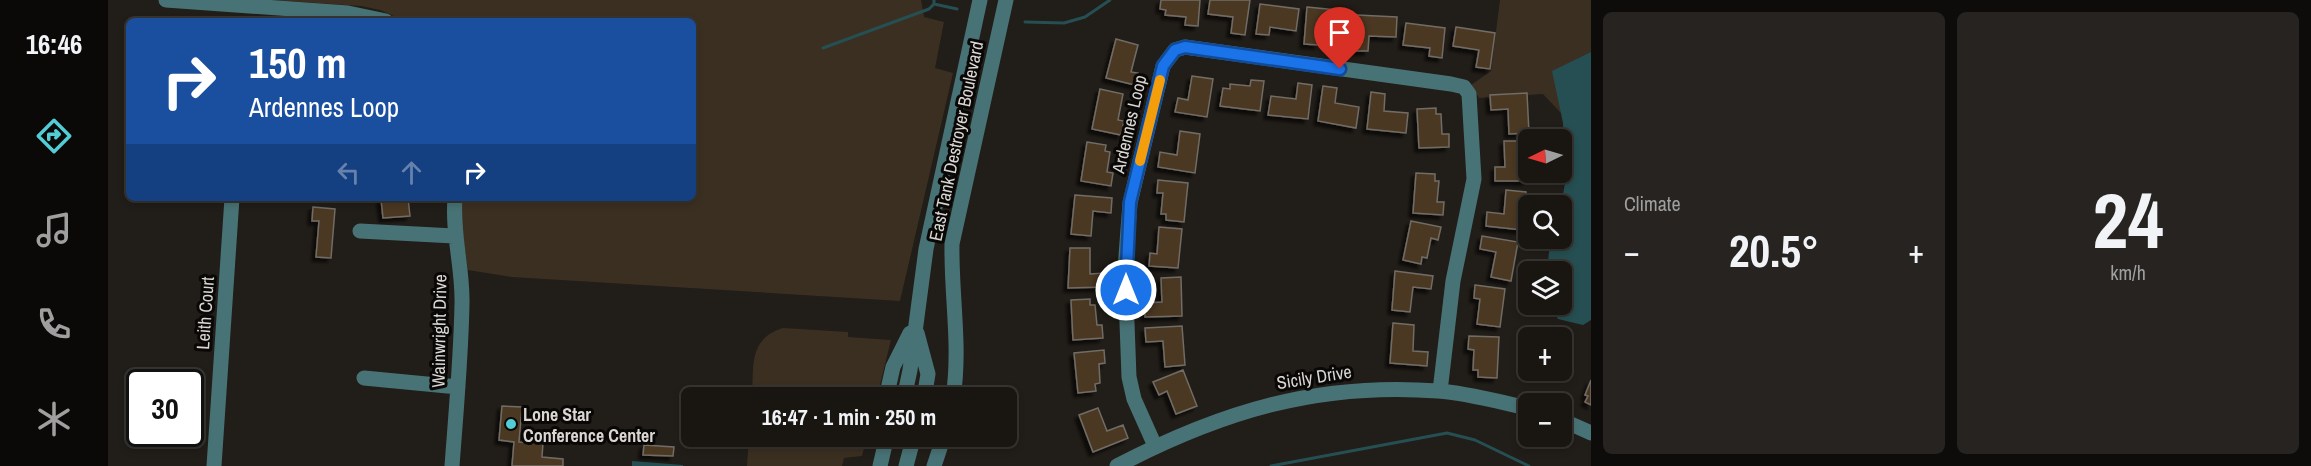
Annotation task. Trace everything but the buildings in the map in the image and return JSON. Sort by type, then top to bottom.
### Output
[{"type":"street","points":[[166,0],[245,2],[348,13],[372,18]]},
{"type":"street","name":"East Tank Destroyer Boulevard","points":[[914,325],[926,249],[980,0]]},
{"type":"street","name":"East Tank Destroyer Boulevard","points":[[954,387],[957,344],[951,273],[952,244],[1006,0]]},
{"type":"street","points":[[244,18],[245,2]]},
{"type":"street","name":"Ardennes Loop","points":[[1155,446],[1134,399],[1129,377],[1125,268],[1130,202],[1163,66],[1175,50],[1185,47],[1464,87],[1469,94],[1474,179],[1453,281],[1440,391]]},
{"type":"street","name":"Leith Court","points":[[214,466],[232,201]]},
{"type":"street","name":"Wainwright Drive","points":[[452,466],[463,302],[454,236],[454,201]]},
{"type":"street","points":[[360,231],[454,236]]},
{"type":"street","points":[[888,387],[893,367],[914,325]]},
{"type":"street","points":[[899,387],[914,325]]},
{"type":"street","points":[[906,387],[914,325]]},
{"type":"street","points":[[914,325],[919,372],[916,387]]},
{"type":"street","points":[[914,325],[928,374],[926,387]]},
{"type":"street","points":[[364,378],[458,387]]},
{"type":"street","name":"Sicily Drive","points":[[1117,466],[1155,446],[1222,417],[1291,398],[1360,390],[1440,391],[1518,406]]},
{"type":"street","points":[[1572,424],[1591,433]]},
{"type":"street","points":[[870,466],[874,447]]},
{"type":"street","points":[[880,466],[884,447]]},
{"type":"street","points":[[888,466],[892,447]]},
{"type":"street","points":[[897,466],[902,447]]},
{"type":"street","points":[[906,466],[911,447]]},
{"type":"street","points":[[934,466],[940,447]]},
{"type":"shaded area","points":[[273,0],[921,0],[924,17],[944,22],[935,68],[953,73],[900,301],[512,277],[468,270],[460,214],[461,201],[696,201],[696,18],[398,18],[380,10],[361,6]]},
{"type":"shaded area","points":[[1500,0],[1591,0],[1591,145],[1543,94],[1479,98],[1471,85],[1491,71]]},
{"type":"shaded area","points":[[783,328],[848,332],[848,337],[891,340],[879,387],[752,387],[753,364],[758,346],[772,333]]},
{"type":"shaded area","points":[[748,447],[864,447],[862,456],[844,458],[842,466],[747,466]]},
{"type":"water","points":[[1591,52],[1591,320],[1583,325],[1558,319],[1556,315],[1572,315],[1572,261],[1548,261],[1551,249],[1572,249],[1572,195],[1563,195],[1565,183],[1572,183],[1572,129],[1563,129],[1552,71]]},
{"type":"water","points":[[632,461],[683,465],[683,466],[632,466]]},
{"type":"waterway","points":[[934,0],[934,4],[957,9]]},
{"type":"waterway","points":[[1025,22],[1064,23],[1085,17],[1110,0]]},
{"type":"waterway","points":[[823,48],[929,9],[934,4]]},
{"type":"waterway","points":[[1271,466],[1447,433],[1475,440],[1529,466]]},
{"type":"slow traffic","points":[[1140,161],[1160,80]]},
{"type":"place","name":"Lone Star Conference Center","points":[[511,424]]},
{"type":"route","points":[[1126,290],[1125,268],[1130,202],[1163,66],[1168,57],[1175,50],[1185,47],[1340,69]]}]
